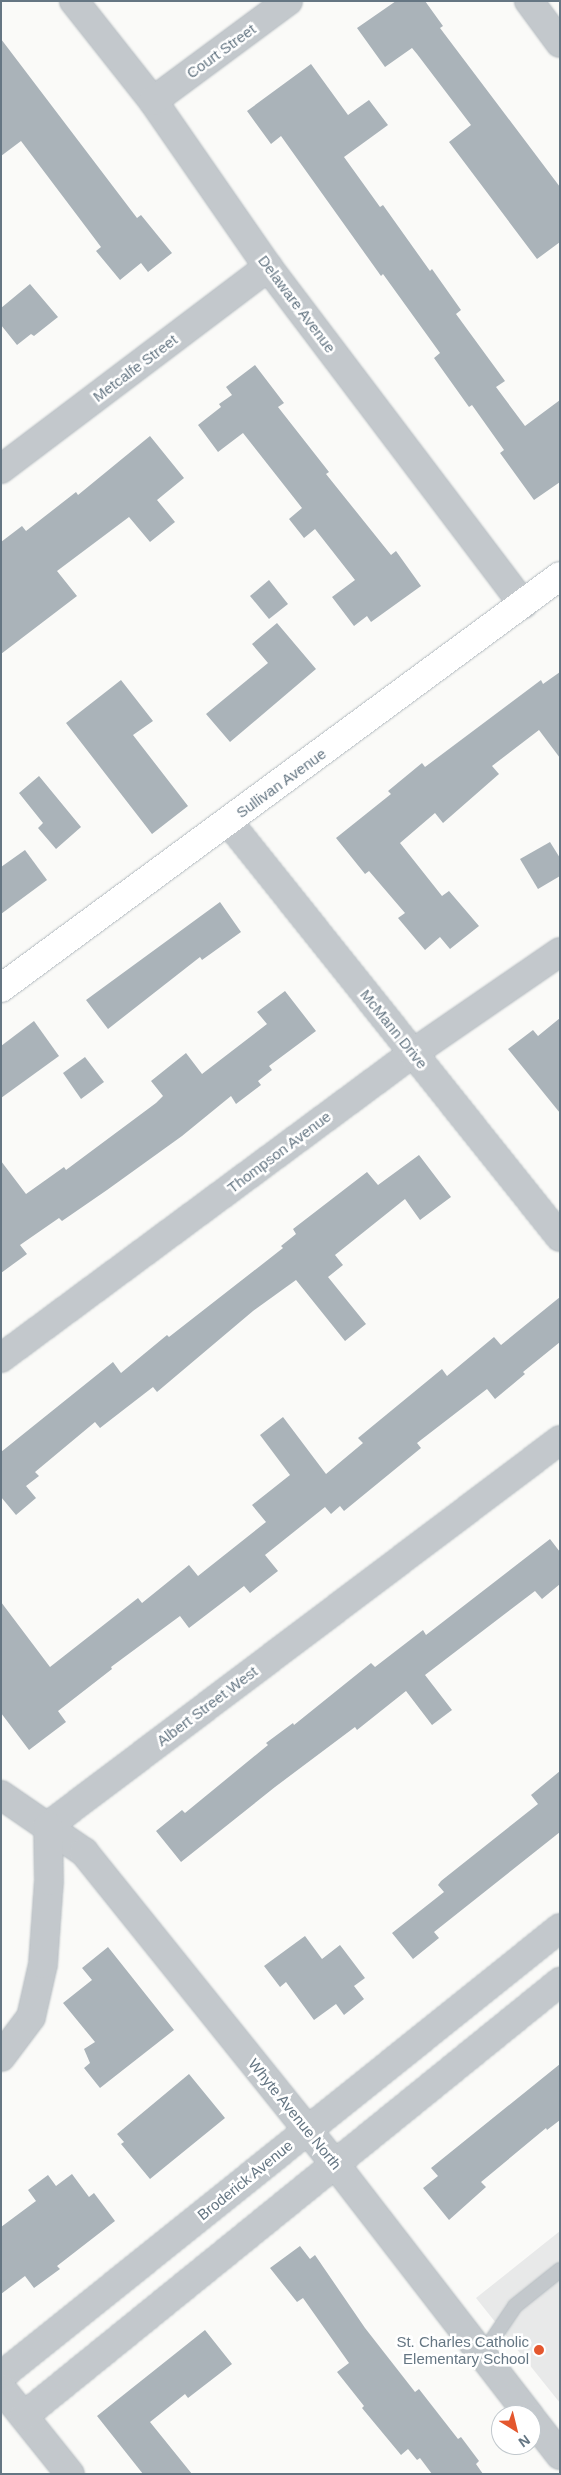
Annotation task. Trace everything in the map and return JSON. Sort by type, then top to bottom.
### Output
[{"type":"street","name":"Delaware Avenue","points":[[74,1],[153,101],[268,267],[523,604]]},
{"type":"street","name":"Court Street","points":[[153,101],[288,1]]},
{"type":"street","points":[[529,1],[560,43]]},
{"type":"street","name":"Metcalfe Street","points":[[1,469],[268,267]]},
{"type":"street","name":"Sullivan Avenue","points":[[1,988],[560,576]]},
{"type":"street","name":"McMann Drive","points":[[228,821],[560,1237]]},
{"type":"street","name":"Thompson Avenue","points":[[1,1358],[413,1053],[560,952]]},
{"type":"street","name":"Albert Street West","points":[[48,1826],[560,1440]]},
{"type":"street","name":"Whyte Avenue North","points":[[1,1795],[84,1852],[335,2164],[521,2405]]},
{"type":"street","points":[[1,2057],[31,2017],[43,1964],[49,1881],[48,1826]]},
{"type":"street","name":"Broderick Avenue","points":[[1,2376],[560,1928]]},
{"type":"street","points":[[24,2416],[560,1982]]},
{"type":"street","points":[[1,2388],[70,2474]]},
{"type":"street","name":"Whyte Avenue North","points":[[541,2430],[560,2455]]},
{"type":"lane","points":[[482,2355],[515,2306],[560,2270]]},
{"type":"shaded area","name":"St. Charles Catholic Elementary School","points":[[560,2231],[560,2403],[476,2298]]},
{"type":"building","points":[[396,1],[425,1],[443,26],[440,28],[560,187],[560,242],[537,259],[449,142],[471,125],[417,54],[412,48],[385,67],[357,28]]},
{"type":"building","points":[[1,39],[137,218],[141,215],[172,253],[148,272],[141,263],[120,280],[96,251],[101,247],[21,141],[1,156]]},
{"type":"building","points":[[311,64],[348,115],[369,100],[388,125],[344,157],[380,207],[383,205],[430,271],[432,269],[461,310],[456,314],[505,381],[496,387],[525,426],[560,400],[560,482],[534,500],[500,453],[504,450],[472,405],[469,407],[434,358],[440,353],[383,274],[381,276],[281,136],[271,144],[247,111]]},
{"type":"building","points":[[30,284],[58,317],[34,336],[31,334],[17,345],[1,325],[1,308]]},
{"type":"building","points":[[255,365],[284,403],[278,407],[329,472],[326,474],[391,555],[396,551],[421,586],[371,622],[367,616],[354,626],[332,597],[355,580],[315,529],[304,538],[289,519],[302,508],[243,433],[218,452],[198,425],[221,407],[219,404],[232,395],[226,387]]},
{"type":"building","points":[[150,436],[184,478],[157,500],[175,522],[150,542],[129,517],[57,571],[77,596],[1,654],[1,542],[22,526],[26,531],[76,492],[78,495]]},
{"type":"building","points":[[269,580],[288,604],[269,619],[250,596]]},
{"type":"building","points":[[277,623],[316,669],[230,742],[206,714],[268,663],[252,644]]},
{"type":"building","points":[[560,672],[560,758],[539,730],[492,766],[499,774],[443,823],[435,813],[400,843],[442,896],[449,891],[479,926],[450,949],[440,937],[425,950],[398,918],[405,913],[369,871],[365,874],[336,838],[391,794],[388,791],[422,763],[425,767],[541,680],[543,684]]},
{"type":"building","points":[[121,680],[153,721],[133,735],[188,806],[152,834],[66,723]]},
{"type":"building","points":[[39,776],[81,827],[56,849],[38,828],[43,823],[19,793]]},
{"type":"building","points":[[550,842],[560,858],[560,876],[538,889],[520,859]]},
{"type":"building","points":[[25,850],[47,880],[1,914],[1,867]]},
{"type":"building","points":[[220,902],[241,932],[202,960],[200,957],[108,1029],[86,1000]]},
{"type":"building","points":[[285,991],[316,1031],[269,1066],[272,1070],[258,1081],[261,1085],[236,1104],[231,1096],[182,1136],[107,1190],[62,1221],[59,1218],[20,1245],[27,1254],[1,1273],[1,1161],[26,1194],[64,1167],[66,1170],[156,1103],[163,1096],[151,1081],[186,1053],[202,1074],[267,1024],[257,1012]]},
{"type":"building","points":[[560,1018],[560,1113],[508,1049],[533,1030],[538,1036]]},
{"type":"building","points":[[34,1021],[59,1056],[1,1098],[1,1046]]},
{"type":"building","points":[[85,1057],[104,1082],[81,1099],[63,1073]]},
{"type":"building","points":[[419,1155],[451,1197],[420,1220],[405,1199],[335,1255],[343,1265],[328,1277],[366,1324],[345,1341],[296,1280],[253,1311],[157,1392],[153,1387],[100,1428],[95,1422],[35,1472],[39,1476],[26,1486],[36,1498],[16,1515],[1,1497],[1,1452],[113,1362],[121,1373],[167,1335],[169,1337],[283,1248],[281,1246],[296,1234],[293,1229],[367,1172],[378,1185]]},
{"type":"building","points":[[560,1297],[560,1342],[523,1372],[525,1374],[495,1399],[487,1389],[417,1443],[421,1448],[344,1511],[340,1506],[331,1514],[325,1507],[265,1555],[278,1571],[250,1593],[244,1586],[189,1628],[180,1616],[111,1667],[112,1669],[58,1711],[66,1722],[29,1750],[1,1713],[1,1602],[50,1667],[138,1598],[142,1603],[189,1565],[198,1576],[266,1522],[252,1505],[290,1475],[260,1435],[283,1417],[326,1474],[363,1443],[358,1438],[442,1369],[447,1376],[494,1337],[501,1345]]},
{"type":"building","points":[[550,1539],[560,1552],[560,1584],[542,1599],[535,1591],[425,1675],[452,1710],[432,1725],[406,1691],[357,1730],[355,1727],[275,1787],[181,1862],[156,1831],[182,1810],[185,1813],[268,1745],[266,1743],[293,1723],[294,1725],[371,1663],[375,1667],[423,1630],[426,1635]]},
{"type":"building","points":[[560,1771],[560,1832],[434,1932],[439,1938],[413,1959],[392,1933],[444,1892],[438,1885],[441,1881],[538,1804],[531,1795]]},
{"type":"building","points":[[305,1936],[322,1959],[340,1945],[365,1978],[354,1986],[364,1999],[344,2015],[336,2004],[314,2020],[286,1982],[280,1987],[264,1966]]},
{"type":"building","points":[[108,1947],[174,2030],[100,2088],[84,2068],[90,2063],[84,2049],[95,2042],[63,2003],[92,1980],[82,1968]]},
{"type":"building","points":[[560,2064],[560,2120],[547,2130],[546,2128],[481,2182],[486,2187],[449,2220],[423,2188],[438,2176],[431,2168]]},
{"type":"building","points":[[189,2074],[225,2118],[150,2179],[121,2144],[124,2142],[117,2134]]},
{"type":"building","points":[[72,2174],[89,2197],[94,2193],[115,2221],[57,2266],[60,2269],[34,2288],[25,2276],[1,2294],[1,2227],[36,2201],[28,2190],[48,2175],[56,2186]]},
{"type":"building","points":[[300,2246],[310,2259],[315,2255],[365,2328],[415,2392],[419,2389],[458,2439],[461,2437],[479,2461],[476,2464],[483,2474],[432,2474],[420,2458],[417,2460],[408,2449],[401,2455],[362,2408],[364,2406],[337,2372],[349,2363],[303,2298],[297,2302],[270,2268]]},
{"type":"building","points":[[205,2330],[232,2364],[188,2398],[185,2394],[150,2422],[192,2474],[143,2474],[97,2416]]},
{"type":"place","name":"St. Charles Catholic Elementary School","points":[[539,2350]]}]
